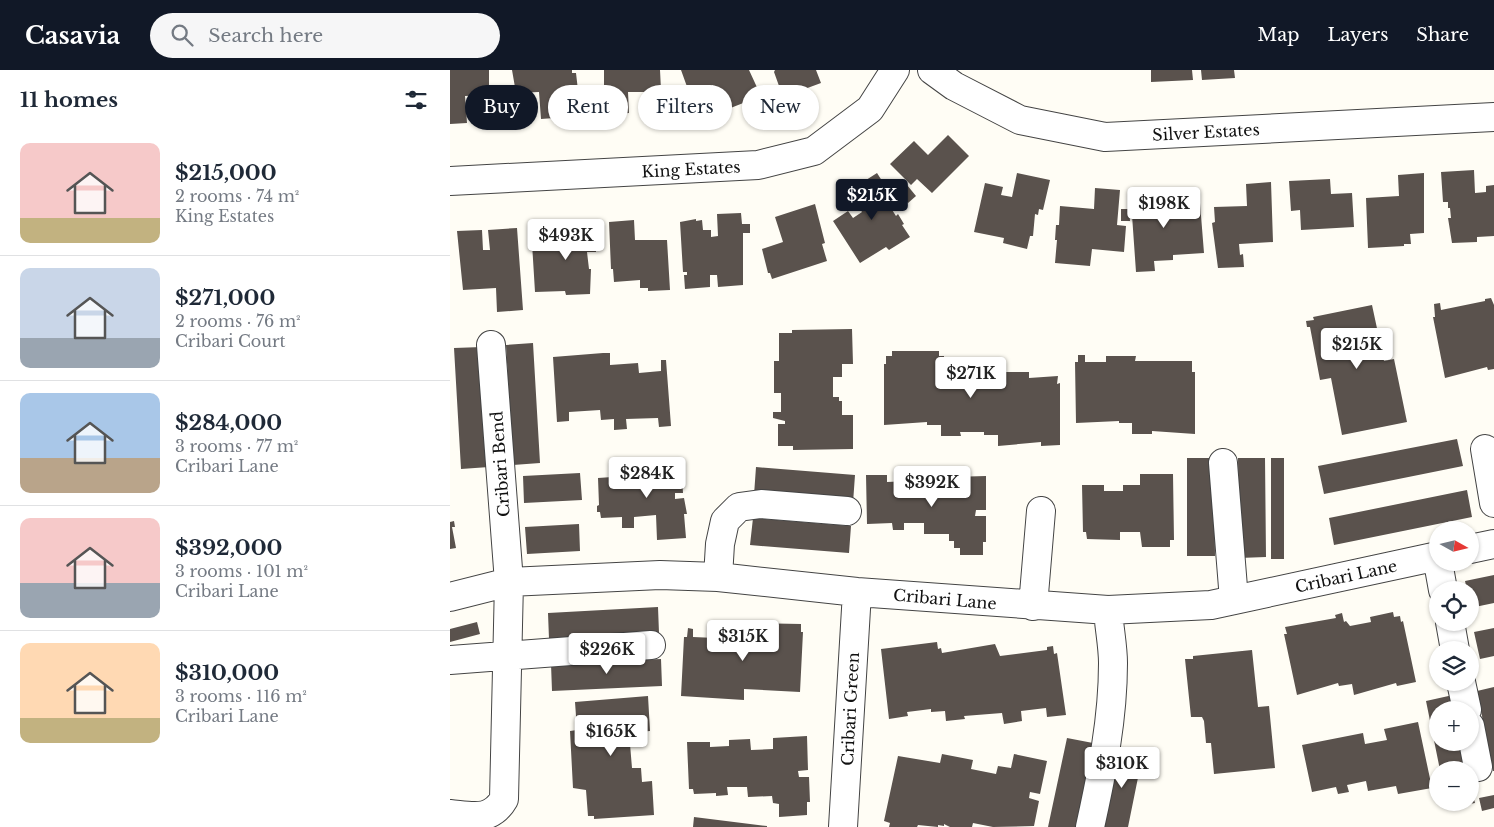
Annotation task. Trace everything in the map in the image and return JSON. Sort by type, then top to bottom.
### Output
[{"type":"street","name":"King Estates","points":[[450,181],[758,166],[814,152],[870,109],[895,70]]},
{"type":"street","name":"Silver Estates","points":[[932,70],[954,86],[1020,120],[1105,137],[1494,117]]},
{"type":"street","name":"Cribari Bend","points":[[450,814],[484,817],[498,809],[504,800],[509,582],[491,345]]},
{"type":"street","points":[[1485,449],[1494,503]]},
{"type":"street","points":[[1223,464],[1234,600]]},
{"type":"street","points":[[718,577],[720,544],[725,521],[739,507],[761,504],[848,511]]},
{"type":"street","points":[[1033,606],[1041,511]]},
{"type":"street","points":[[1479,547],[1494,544]]},
{"type":"street","name":"Cribari Lane","points":[[450,597],[509,582],[660,575],[718,577],[857,592],[1108,610],[1211,605],[1429,561]]},
{"type":"street","name":"Cribari Green","points":[[843,827],[857,592]]},
{"type":"street","points":[[1090,827],[1103,767],[1110,710],[1113,663],[1108,610]]},
{"type":"street","points":[[450,660],[508,654],[651,645]]},
{"type":"building","points":[[450,70],[489,70],[489,85],[465,85],[465,123],[450,124]]},
{"type":"building","points":[[512,70],[572,70],[572,73],[576,73],[577,85],[548,85],[548,118],[541,119],[538,85],[515,85]]},
{"type":"building","points":[[604,70],[660,70],[661,85],[638,85],[638,92],[628,92],[628,85],[604,85]]},
{"type":"building","points":[[681,70],[749,70],[756,85],[742,85],[742,104],[732,107],[732,85],[686,85]]},
{"type":"building","points":[[775,70],[816,70],[821,83],[816,85],[779,85]]},
{"type":"building","points":[[1151,70],[1192,70],[1193,80],[1151,82]]},
{"type":"building","points":[[1201,70],[1234,70],[1235,78],[1202,80]]},
{"type":"building","points":[[948,135],[969,156],[932,193],[917,179],[911,185],[890,164],[914,141],[928,155]]},
{"type":"building","points":[[1474,170],[1475,193],[1486,192],[1486,186],[1494,185],[1494,236],[1477,237],[1477,242],[1452,243],[1448,218],[1451,218],[1450,208],[1448,208],[1448,202],[1443,202],[1441,172]]},
{"type":"building","points":[[877,173],[893,198],[887,202],[896,216],[898,214],[904,224],[902,225],[910,237],[889,250],[886,247],[860,263],[833,221],[848,211],[853,218],[862,212],[849,191]]},
{"type":"building","points":[[1017,173],[1050,180],[1043,210],[1039,209],[1038,215],[1035,214],[1033,236],[1030,236],[1027,249],[1003,243],[1004,238],[974,232],[985,183],[1003,187],[1001,195],[1012,197]]},
{"type":"building","points":[[1424,173],[1424,233],[1410,234],[1411,244],[1404,244],[1404,246],[1368,248],[1366,198],[1399,196],[1398,175]]},
{"type":"building","points":[[1330,179],[1331,194],[1352,193],[1354,227],[1301,230],[1300,210],[1291,211],[1289,181]]},
{"type":"building","points":[[1271,182],[1273,242],[1239,244],[1240,255],[1243,254],[1244,267],[1218,268],[1212,223],[1215,222],[1214,207],[1247,206],[1246,184]]},
{"type":"building","points":[[907,185],[916,196],[908,203],[899,191]]},
{"type":"building","points":[[1095,188],[1120,190],[1117,225],[1126,226],[1124,252],[1092,249],[1090,266],[1055,263],[1056,225],[1059,225],[1060,206],[1094,209]]},
{"type":"building","points":[[1170,188],[1172,212],[1183,212],[1182,204],[1200,203],[1204,253],[1173,255],[1173,260],[1154,261],[1155,271],[1136,272],[1132,215],[1138,214],[1137,191]]},
{"type":"building","points":[[815,204],[825,243],[822,244],[827,261],[772,279],[770,273],[768,273],[762,249],[783,242],[775,217]]},
{"type":"building","points":[[1121,209],[1129,209],[1130,221],[1121,221]]},
{"type":"building","points":[[741,213],[742,224],[750,224],[750,233],[743,233],[743,285],[718,287],[717,275],[710,275],[710,287],[685,289],[684,275],[687,275],[687,272],[683,272],[680,222],[696,219],[696,221],[702,220],[703,230],[711,230],[711,237],[718,236],[717,214]]},
{"type":"building","points":[[634,220],[635,240],[667,240],[670,290],[648,291],[648,288],[640,288],[640,280],[614,282],[613,269],[611,269],[609,222]]},
{"type":"building","points":[[594,222],[596,252],[587,252],[589,269],[591,269],[590,294],[566,295],[565,291],[535,292],[532,243],[550,242],[551,248],[562,247],[561,224]]},
{"type":"building","points":[[517,228],[523,310],[497,312],[496,288],[463,290],[457,231],[482,230],[483,250],[490,250],[488,230]]},
{"type":"building","points":[[1491,298],[1494,305],[1494,369],[1488,370],[1487,367],[1445,378],[1433,317],[1435,317],[1434,304],[1440,303],[1441,310],[1485,301],[1485,299]]},
{"type":"building","points":[[1372,305],[1384,361],[1394,359],[1407,422],[1342,435],[1331,378],[1320,380],[1310,327],[1307,327],[1306,321],[1314,320],[1313,317]]},
{"type":"building","points":[[852,329],[853,364],[842,364],[842,377],[833,377],[833,397],[839,397],[839,401],[842,401],[842,415],[853,415],[853,449],[793,450],[793,446],[778,446],[778,424],[785,424],[785,421],[773,418],[773,412],[781,412],[781,393],[774,393],[774,361],[779,361],[779,333],[792,333],[792,330]]},
{"type":"building","points":[[533,343],[540,463],[513,465],[506,345]]},
{"type":"building","points":[[482,347],[489,467],[461,469],[454,348]]},
{"type":"building","points":[[892,351],[939,351],[939,356],[944,356],[944,363],[950,367],[955,367],[955,362],[995,361],[995,367],[1000,367],[1003,377],[1005,377],[1005,372],[1029,372],[1029,378],[1058,376],[1057,384],[1060,383],[1060,445],[1041,446],[1041,442],[998,446],[998,435],[984,435],[984,432],[960,432],[961,436],[941,436],[941,425],[927,425],[927,422],[884,425],[884,364],[886,364],[886,356],[892,356]]},
{"type":"building","points":[[610,353],[610,365],[638,363],[639,373],[661,371],[661,360],[666,360],[671,426],[659,427],[658,418],[626,419],[627,429],[614,430],[614,419],[601,420],[600,410],[569,412],[569,421],[557,422],[553,357]]},
{"type":"building","points":[[1078,355],[1085,355],[1085,362],[1106,362],[1106,356],[1136,356],[1135,361],[1192,361],[1192,372],[1195,372],[1195,434],[1152,431],[1152,434],[1132,434],[1132,423],[1119,423],[1119,421],[1076,423],[1075,362],[1078,362]]},
{"type":"building","points":[[1457,439],[1463,466],[1324,494],[1318,466]]},
{"type":"building","points":[[1187,458],[1214,458],[1215,556],[1187,556]]},
{"type":"building","points":[[1238,458],[1265,458],[1266,557],[1239,558]]},
{"type":"building","points":[[1271,458],[1284,458],[1284,559],[1271,559]]},
{"type":"building","points":[[681,461],[683,493],[675,493],[675,499],[684,498],[687,514],[684,514],[686,538],[657,540],[656,515],[634,517],[634,528],[622,528],[622,517],[601,518],[600,512],[597,512],[597,506],[599,505],[598,478],[655,474],[654,463]]},
{"type":"building","points":[[756,467],[855,475],[853,503],[754,495]]},
{"type":"building","points":[[580,473],[582,500],[524,503],[523,476]]},
{"type":"building","points":[[1140,474],[1173,474],[1174,540],[1170,540],[1170,547],[1142,547],[1140,532],[1120,532],[1120,540],[1087,539],[1086,532],[1083,532],[1082,485],[1104,485],[1104,491],[1123,491],[1123,485],[1140,485]]},
{"type":"building","points":[[866,475],[887,475],[887,482],[909,481],[909,476],[929,476],[929,487],[944,487],[944,492],[951,492],[951,477],[986,476],[986,510],[976,510],[975,516],[986,516],[986,542],[983,542],[983,555],[960,555],[960,548],[954,548],[954,541],[949,541],[949,534],[924,534],[924,523],[904,523],[904,530],[893,530],[892,523],[867,524]]},
{"type":"building","points":[[1467,490],[1472,517],[1452,521],[1429,521],[1429,526],[1334,545],[1329,518]]},
{"type":"building","points":[[753,518],[851,526],[849,553],[750,545]]},
{"type":"building","points":[[454,521],[455,527],[452,527],[456,548],[450,549],[450,522]]},
{"type":"building","points":[[579,524],[580,551],[527,554],[525,527]]},
{"type":"building","points":[[1494,575],[1494,603],[1479,606],[1479,581],[1465,581]]},
{"type":"building","points":[[658,607],[659,633],[549,639],[548,613]]},
{"type":"building","points":[[1393,612],[1394,617],[1400,616],[1401,622],[1403,621],[1416,682],[1397,686],[1396,683],[1354,695],[1352,684],[1339,686],[1338,683],[1297,695],[1284,634],[1287,634],[1285,627],[1336,618],[1335,615],[1342,613],[1344,622],[1346,621],[1350,626],[1371,622],[1370,617]]},
{"type":"building","points":[[744,621],[750,621],[751,623],[801,624],[801,632],[803,632],[800,692],[744,689],[744,700],[681,696],[684,637],[687,637],[688,628],[693,629],[693,637],[738,639],[738,632],[743,629]]},
{"type":"building","points":[[477,622],[480,634],[450,642],[450,629]]},
{"type":"building","points":[[1494,628],[1494,656],[1480,659],[1479,641],[1476,641],[1474,632]]},
{"type":"building","points":[[937,642],[938,649],[941,648],[942,653],[995,644],[1000,656],[1047,650],[1047,647],[1053,646],[1054,654],[1057,653],[1066,715],[1047,717],[1046,708],[1021,711],[1022,721],[1004,724],[1002,713],[964,716],[965,719],[946,721],[945,711],[931,712],[931,709],[907,712],[908,716],[889,719],[881,649]]},
{"type":"building","points":[[1252,650],[1258,707],[1269,706],[1275,768],[1214,774],[1211,743],[1206,743],[1204,721],[1202,717],[1191,717],[1185,659],[1193,659],[1193,656]]},
{"type":"building","points":[[661,659],[662,686],[552,691],[551,664]]},
{"type":"building","points":[[1494,687],[1494,771],[1477,691]]},
{"type":"building","points":[[1453,695],[1454,701],[1429,701],[1429,716],[1426,701]]},
{"type":"building","points":[[648,696],[650,731],[639,732],[640,744],[630,744],[632,768],[641,768],[642,782],[652,781],[654,815],[594,819],[594,816],[588,816],[586,790],[573,788],[570,731],[577,730],[575,702]]},
{"type":"building","points":[[1418,722],[1429,774],[1429,789],[1398,794],[1396,786],[1368,791],[1366,781],[1347,785],[1349,792],[1338,794],[1336,787],[1312,792],[1302,745],[1363,733],[1365,744],[1387,740],[1384,729]]},
{"type":"building","points":[[807,736],[808,770],[798,771],[799,777],[809,777],[810,802],[807,802],[807,815],[779,817],[779,804],[773,803],[772,796],[748,797],[747,787],[727,787],[728,795],[716,796],[716,793],[694,794],[693,789],[689,789],[687,742],[710,742],[710,747],[729,746],[729,740],[750,739],[751,750],[773,749],[773,738]]},
{"type":"building","points":[[1067,738],[1093,743],[1076,827],[1048,827]]},
{"type":"building","points":[[1117,748],[1143,753],[1128,827],[1101,827]]},
{"type":"building","points":[[1436,751],[1465,751],[1466,761],[1438,761]]},
{"type":"building","points":[[942,754],[973,760],[971,769],[996,774],[998,766],[1011,768],[1014,754],[1047,761],[1040,794],[1030,792],[1029,798],[1039,801],[1034,826],[993,827],[973,823],[972,827],[950,827],[944,824],[944,826],[938,825],[938,827],[918,825],[917,827],[889,827],[890,823],[884,821],[898,756],[940,763]]},
{"type":"building","points":[[1494,795],[1494,808],[1482,811],[1479,798]]},
{"type":"building","points":[[694,817],[767,826],[767,827],[693,827]]}]
